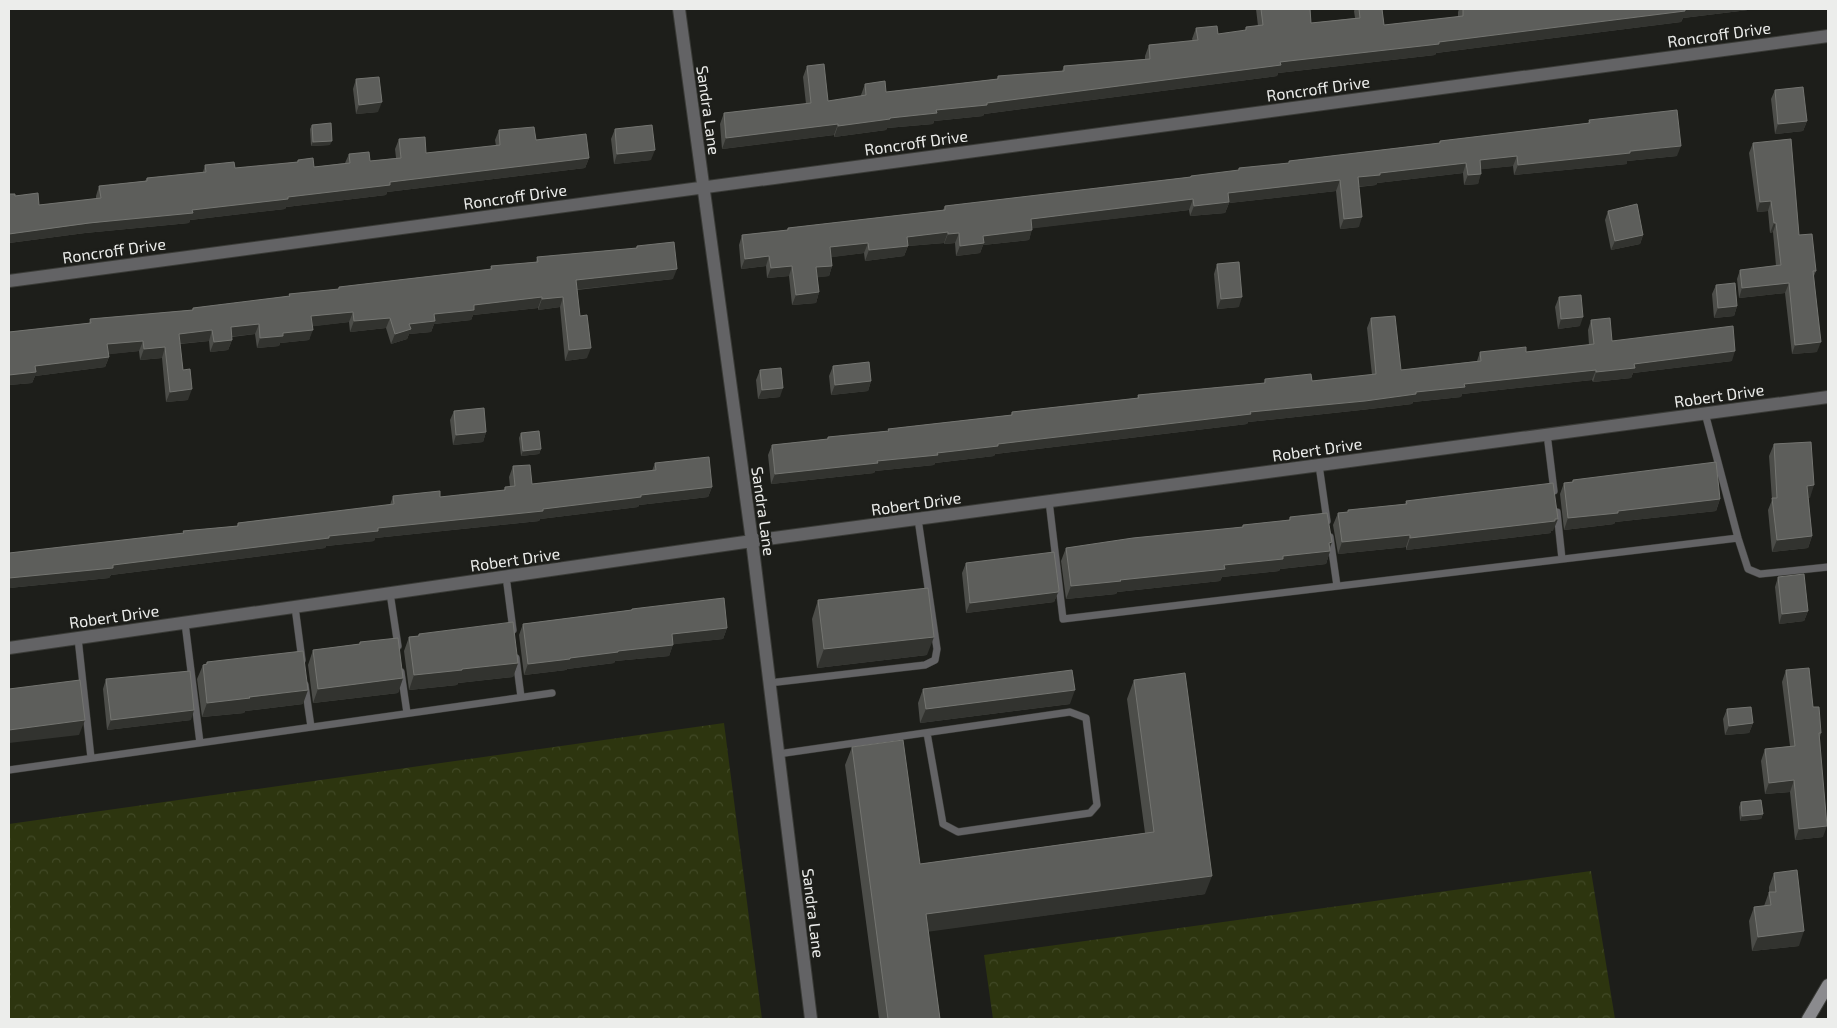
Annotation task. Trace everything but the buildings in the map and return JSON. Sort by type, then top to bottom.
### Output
[{"type":"street","name":"Sandra Lane","points":[[679,9],[752,541],[811,1019]]},
{"type":"street","name":"Roncroff Drive","points":[[9,281],[1828,36]]},
{"type":"street","name":"Robert Drive","points":[[9,648],[752,541],[1828,397]]},
{"type":"street","points":[[1808,1019],[1828,985]]},
{"type":"lane","points":[[1705,413],[1748,569],[1760,574],[1828,567]]},
{"type":"lane","points":[[1547,434],[1562,559]]},
{"type":"lane","points":[[1320,465],[1336,586]]},
{"type":"lane","points":[[1049,501],[1063,619],[1738,538]]},
{"type":"lane","points":[[769,683],[925,664],[934,660],[937,649],[918,519]]},
{"type":"lane","points":[[506,576],[514,641]]},
{"type":"lane","points":[[390,593],[399,658]]},
{"type":"lane","points":[[295,607],[304,672]]},
{"type":"lane","points":[[184,623],[200,743]]},
{"type":"lane","points":[[78,638],[91,758]]},
{"type":"lane","points":[[515,651],[521,697]]},
{"type":"lane","points":[[401,667],[407,713]]},
{"type":"lane","points":[[305,681],[311,727]]},
{"type":"lane","points":[[9,770],[552,693]]},
{"type":"lane","points":[[778,754],[1070,712],[1086,718],[1097,805],[1090,813],[958,832],[943,824],[926,733]]},
{"type":"green space","points":[[724,723],[762,1019],[9,1019],[9,824]]},
{"type":"green space","points":[[1591,871],[1615,1019],[993,1019],[984,955]]}]
